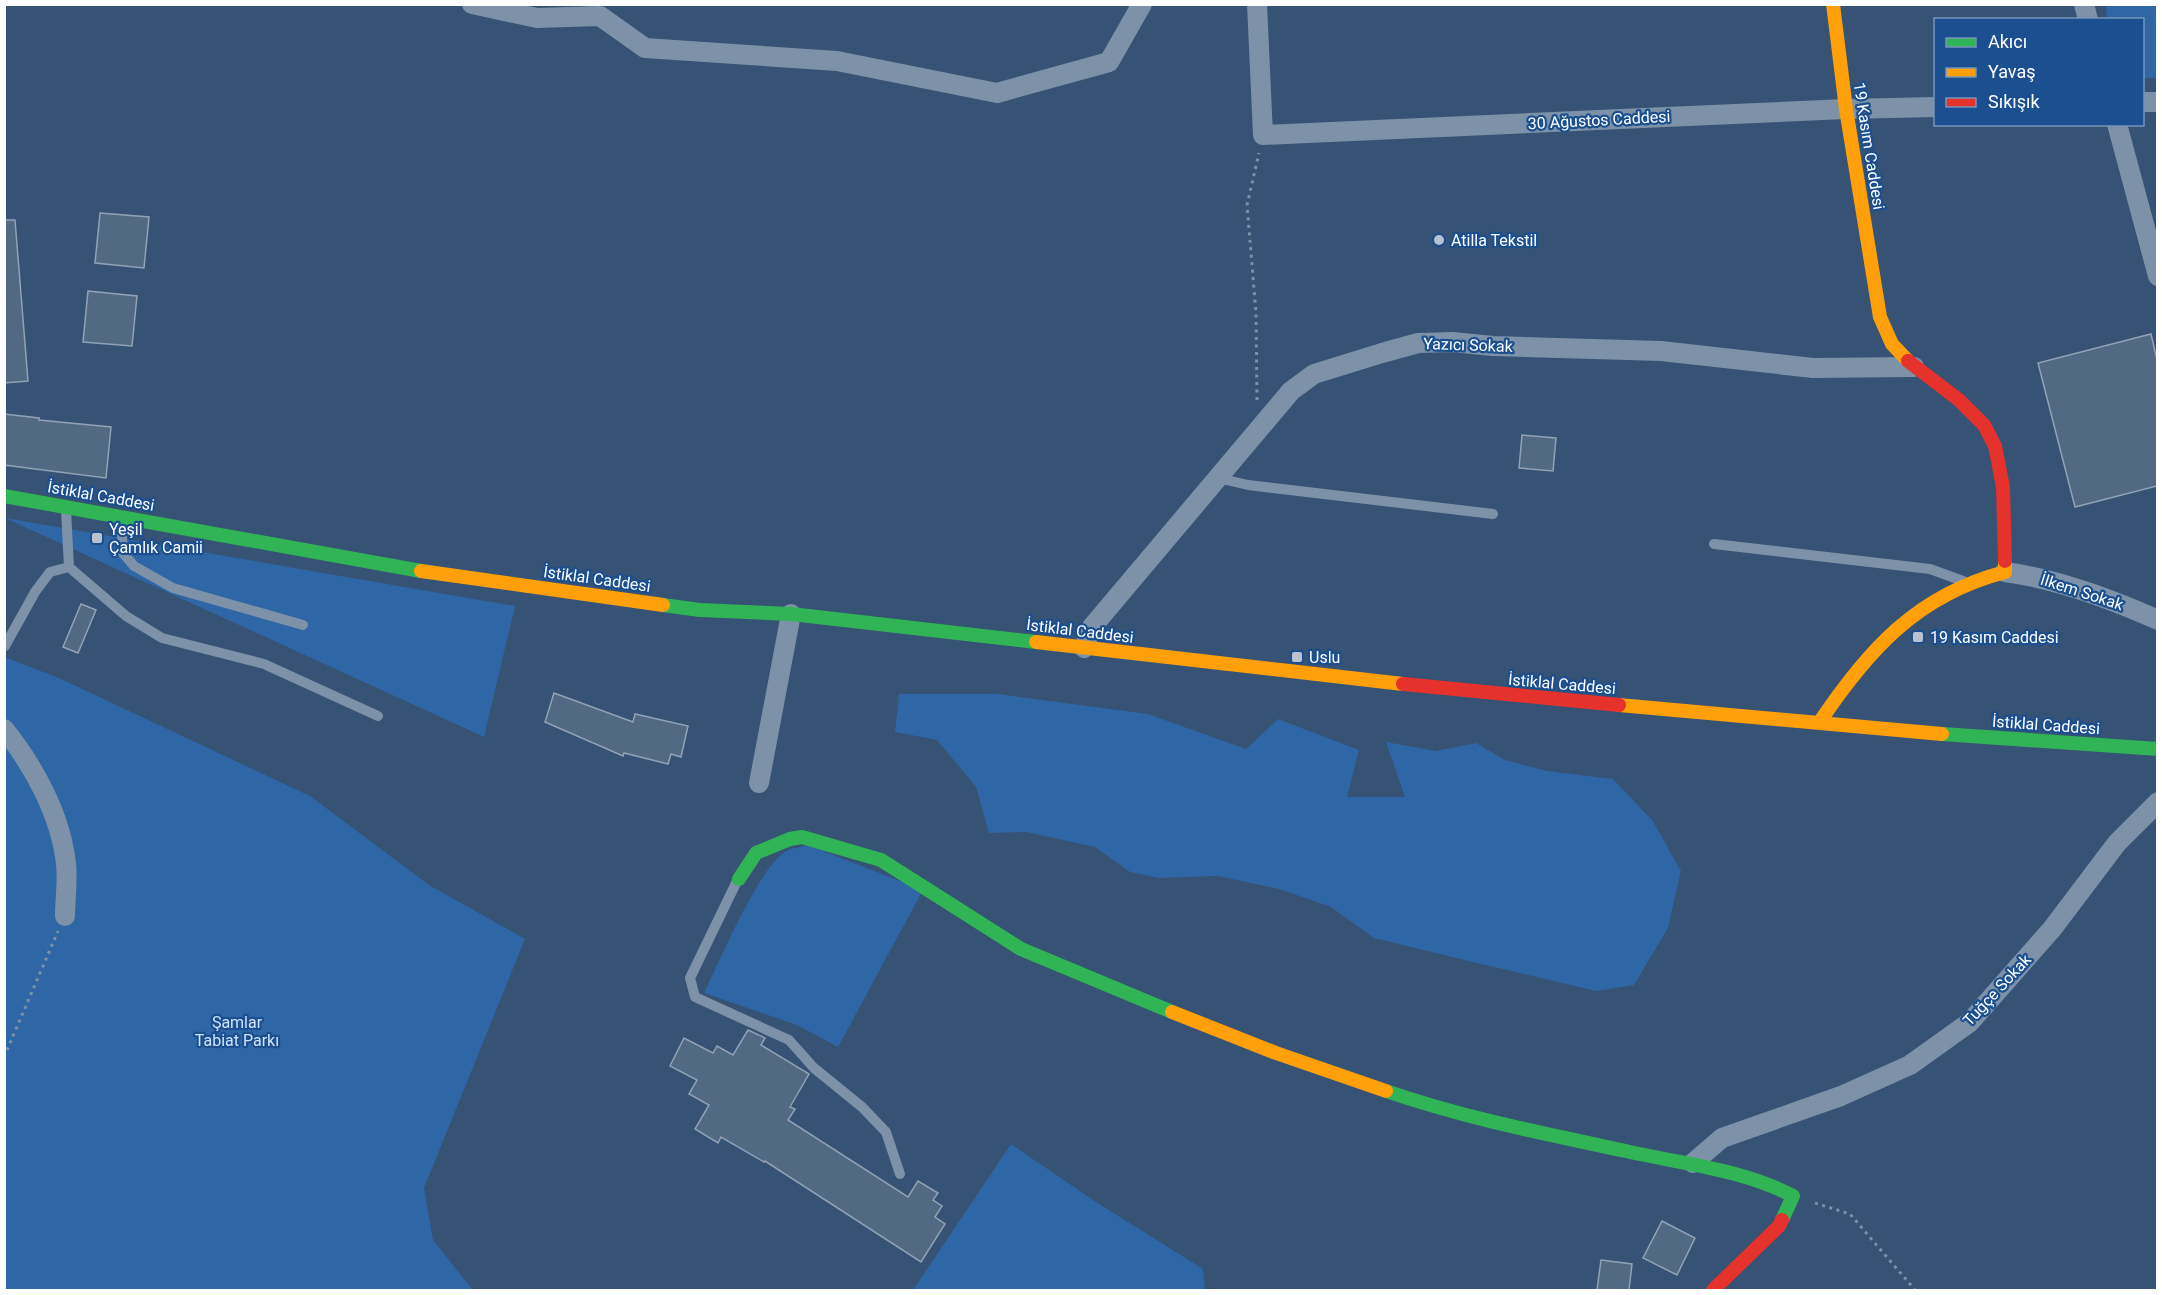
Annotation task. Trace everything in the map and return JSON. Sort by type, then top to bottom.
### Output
[{"type":"main road","name":"19 Kasım Caddesi","points":[[1833,4],[1846,109],[1880,317],[1892,344],[1914,367],[1959,400],[1984,426],[1995,446],[2003,487],[2005,572]]},
{"type":"main road","name":"İstiklal Caddesi","points":[[4,496],[452,575],[700,610],[791,614],[1468,692],[2155,755]]},
{"type":"main road","points":[[1819,723],[1869,653],[1904,621],[1935,600],[1969,583],[2005,572]]},
{"type":"main road","points":[[739,879],[756,853],[790,839],[801,837],[881,860],[1021,950],[1276,1053],[1433,1107],[1628,1152],[1693,1163],[1776,1187],[1793,1196],[1779,1226],[1713,1290]]},
{"type":"street","points":[[472,4],[537,18],[600,16],[645,48],[837,61],[997,93],[1109,62],[1142,4]]},
{"type":"street","points":[[1257,4],[1263,135]]},
{"type":"street","name":"30 Ağustos Caddesi","points":[[1263,135],[1934,107]]},
{"type":"street","points":[[2118,126],[2157,276]]},
{"type":"street","name":"Yazıcı Sokak","points":[[1084,648],[1092,627],[1292,391],[1314,374],[1418,343],[1452,342],[1493,346],[1661,351],[1813,368],[1914,367]]},
{"type":"street","name":"İlkem Sokak","points":[[2005,572],[2033,576],[2070,586],[2110,599],[2157,620]]},
{"type":"street","points":[[759,783],[791,614]]},
{"type":"street","points":[[4,729],[21,750],[53,810],[66,864],[64,916]]},
{"type":"street","name":"Tuğçe Sokak","points":[[1693,1163],[1722,1138],[1841,1096],[1910,1065],[1970,1023],[2052,929],[2117,843],[2157,802]]},
{"type":"lane","points":[[1218,478],[1248,485],[1493,514]]},
{"type":"lane","points":[[66,507],[69,567],[126,616],[162,638],[264,664],[378,717]]},
{"type":"lane","points":[[121,517],[123,553],[134,566],[173,588],[303,625]]},
{"type":"lane","points":[[1714,544],[1930,569],[1969,583]]},
{"type":"lane","points":[[5,646],[35,592],[50,572],[69,567]]},
{"type":"lane","points":[[739,879],[690,978],[695,997],[789,1040],[814,1068],[862,1107],[886,1132],[900,1174]]},
{"type":"path","points":[[1257,432],[1256,313],[1247,205],[1263,135]]},
{"type":"path","points":[[4,1057],[64,916]]},
{"type":"path","points":[[1793,1196],[1850,1214],[1915,1290]]},
{"type":"green space","points":[[2106,5],[2157,5],[2157,78],[2144,78],[2144,18],[2107,18]]},
{"type":"green space","points":[[5,518],[515,606],[484,737]]},
{"type":"green space","name":"Şamlar Tabiat Parkı","points":[[4,657],[59,678],[310,796],[429,885],[525,939],[424,1188],[433,1240],[472,1289],[476,1290],[5,1290]]},
{"type":"green space","points":[[899,694],[998,694],[1148,714],[1246,749],[1278,719],[1359,750],[1347,797],[1405,797],[1386,742],[1436,751],[1476,743],[1505,760],[1547,771],[1613,779],[1652,820],[1681,871],[1668,928],[1634,985],[1596,991],[1374,938],[1331,907],[1279,889],[1218,876],[1159,878],[1130,872],[1095,847],[1026,832],[989,833],[976,787],[937,740],[895,732]]},
{"type":"green space","points":[[808,845],[923,890],[838,1047],[797,1025],[704,993],[740,916],[775,860],[786,851]]},
{"type":"green space","points":[[1011,1144],[1096,1202],[1203,1269],[1205,1290],[913,1290]]},
{"type":"building","points":[[100,213],[149,217],[144,268],[95,263]]},
{"type":"building","points":[[4,220],[15,220],[28,381],[4,383]]},
{"type":"building","points":[[88,291],[137,296],[132,346],[83,342]]},
{"type":"building","points":[[2151,334],[2157,360],[2157,486],[2075,507],[2038,363]]},
{"type":"building","points":[[4,414],[111,427],[106,478],[4,465]]},
{"type":"building","points":[[1522,435],[1556,438],[1553,471],[1519,468]]},
{"type":"building","points":[[81,604],[96,610],[78,653],[63,647]]},
{"type":"building","points":[[554,693],[633,722],[635,714],[688,726],[681,757],[671,754],[668,764],[624,753],[623,756],[545,722]]},
{"type":"building","points":[[748,1030],[765,1038],[761,1045],[809,1074],[790,1107],[795,1109],[788,1120],[908,1197],[918,1181],[938,1193],[933,1200],[942,1206],[935,1217],[945,1224],[921,1262],[765,1161],[721,1137],[718,1143],[695,1129],[709,1105],[689,1094],[697,1080],[670,1066],[684,1038],[713,1053],[717,1046],[733,1055]]},
{"type":"building","points":[[1662,1221],[1695,1238],[1677,1275],[1643,1258]]},
{"type":"building","points":[[1601,1260],[1632,1264],[1629,1290],[1597,1290]]},
{"type":"traffic: fast","points":[[4,496],[421,571]]},
{"type":"traffic: fast","points":[[663,605],[700,610],[791,614],[1036,642]]},
{"type":"traffic: fast","points":[[1942,734],[2158,749]]},
{"type":"traffic: fast","points":[[739,879],[756,853],[790,839],[802,837],[881,860],[1021,949],[1172,1012]]},
{"type":"traffic: fast","points":[[1386,1091],[1505,1125],[1711,1168],[1753,1179],[1793,1196],[1782,1220]]},
{"type":"traffic: slow","points":[[1833,4],[1846,109],[1880,317],[1892,344],[1908,361]]},
{"type":"traffic: slow","points":[[1819,723],[1856,672],[1897,629],[1946,595],[1974,582],[2005,572],[2005,561]]},
{"type":"traffic: slow","points":[[421,571],[663,605]]},
{"type":"traffic: slow","points":[[1036,642],[1403,684]]},
{"type":"traffic: slow","points":[[1619,705],[1942,734]]},
{"type":"traffic: slow","points":[[1172,1012],[1276,1053],[1386,1091]]},
{"type":"traffic: jam","points":[[1908,361],[1959,400],[1984,425],[1995,446],[2003,487],[2005,561]]},
{"type":"traffic: jam","points":[[1403,684],[1619,705]]},
{"type":"traffic: jam","points":[[1713,1290],[1779,1226],[1782,1220]]},
{"type":"place","name":"Atilla Tekstil","points":[[1439,240]]},
{"type":"place","name":"Yeşil Çamlık Camii","points":[[97,538]]},
{"type":"place","name":"19 Kasım Caddesi","points":[[1918,637]]},
{"type":"place","name":"Uslu","points":[[1297,657]]}]
